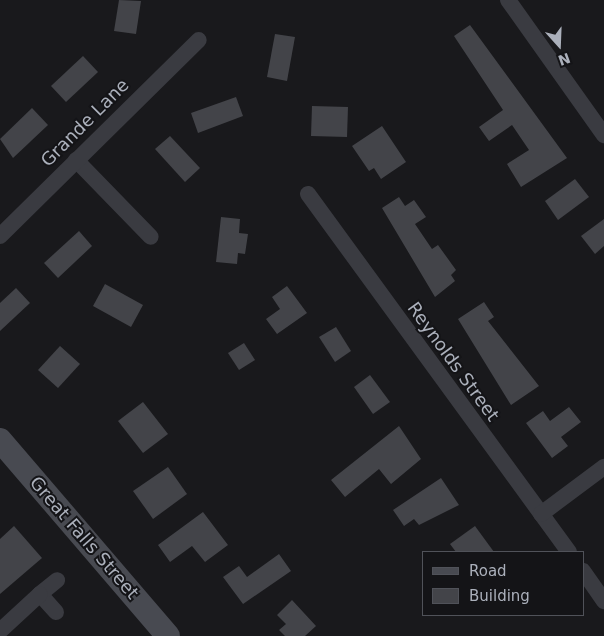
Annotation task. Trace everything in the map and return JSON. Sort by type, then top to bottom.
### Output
[{"type":"main road","name":"Great Falls Street","points":[[0,440],[161,633]]},
{"type":"street","points":[[508,0],[604,135]]},
{"type":"street","name":"Grande Lane","points":[[0,236],[199,40]]},
{"type":"street","points":[[76,160],[152,237]]},
{"type":"street","name":"Reynolds Street","points":[[308,194],[568,551]]},
{"type":"street","points":[[541,514],[604,467]]},
{"type":"street","points":[[584,572],[604,601]]},
{"type":"street","points":[[0,631],[57,580]]},
{"type":"street","points":[[40,594],[56,612]]},
{"type":"building","points":[[119,0],[141,1],[136,34],[114,31]]},
{"type":"building","points":[[470,25],[567,158],[521,187],[507,164],[529,150],[512,125],[489,141],[479,127],[503,110],[454,36]]},
{"type":"building","points":[[275,34],[295,37],[287,81],[267,77]]},
{"type":"building","points":[[83,56],[98,72],[66,102],[51,86]]},
{"type":"building","points":[[236,97],[243,116],[198,133],[191,113]]},
{"type":"building","points":[[312,106],[348,107],[347,137],[311,136]]},
{"type":"building","points":[[32,108],[48,125],[13,158],[0,139]]},
{"type":"building","points":[[382,126],[406,162],[381,179],[374,168],[369,171],[352,146]]},
{"type":"building","points":[[170,136],[200,168],[185,182],[155,149]]},
{"type":"building","points":[[575,179],[589,197],[558,220],[545,201]]},
{"type":"building","points":[[399,197],[405,206],[414,200],[426,217],[415,224],[432,249],[438,245],[456,270],[451,275],[455,281],[435,297],[382,208]]},
{"type":"building","points":[[221,217],[240,219],[239,233],[248,234],[245,254],[238,253],[237,264],[216,262]]},
{"type":"building","points":[[604,219],[604,246],[595,254],[581,236]]},
{"type":"building","points":[[79,231],[92,246],[58,278],[44,263]]},
{"type":"building","points":[[105,284],[143,305],[131,327],[93,306]]},
{"type":"building","points":[[287,286],[307,313],[277,334],[266,319],[280,309],[272,297]]},
{"type":"building","points":[[16,288],[30,303],[0,331],[0,303]]},
{"type":"building","points":[[484,302],[494,317],[488,321],[539,386],[511,405],[458,319]]},
{"type":"building","points":[[336,327],[351,351],[335,362],[319,337]]},
{"type":"building","points":[[244,343],[255,360],[239,370],[228,353]]},
{"type":"building","points":[[60,346],[80,364],[58,388],[38,370]]},
{"type":"building","points":[[370,375],[390,402],[373,414],[354,387]]},
{"type":"building","points":[[143,402],[168,434],[143,453],[118,421]]},
{"type":"building","points":[[569,407],[581,422],[561,437],[568,446],[552,458],[526,423],[543,411],[550,421]]},
{"type":"building","points":[[399,426],[421,459],[391,484],[379,469],[345,497],[331,480]]},
{"type":"building","points":[[168,467],[187,494],[153,519],[133,491]]},
{"type":"building","points":[[441,478],[459,505],[419,525],[414,519],[404,526],[393,510]]},
{"type":"building","points":[[203,512],[228,545],[205,562],[192,546],[170,562],[158,545]]},
{"type":"building","points":[[14,526],[42,558],[0,594],[0,539]]},
{"type":"building","points":[[475,526],[493,551],[455,551],[450,544]]},
{"type":"building","points":[[279,554],[291,571],[243,604],[223,577],[239,566],[247,577]]},
{"type":"building","points":[[292,600],[316,626],[305,636],[285,636],[279,630],[286,624],[277,615]]}]
